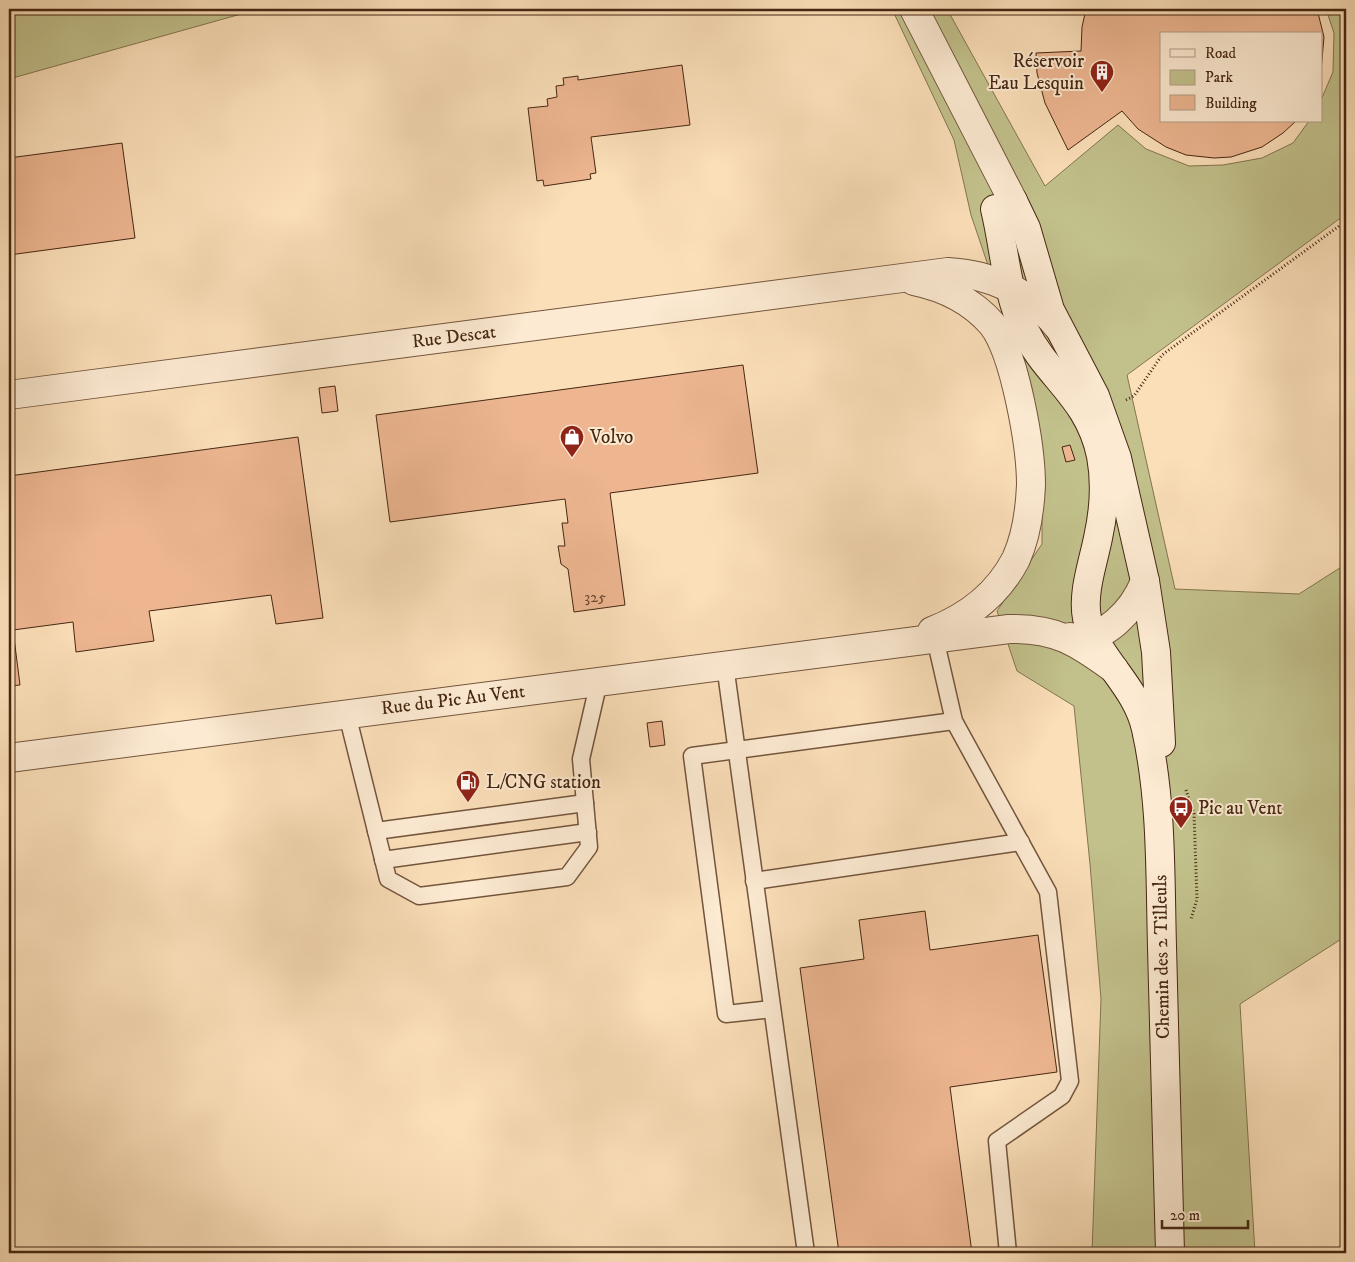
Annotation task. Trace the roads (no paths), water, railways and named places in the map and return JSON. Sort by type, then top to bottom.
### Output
[{"type":"street","points":[[914,9],[951,83],[1004,205],[1009,287],[1026,334],[1082,407],[1101,455],[1103,505],[1086,600],[1087,617],[1094,635],[1115,670]]},
{"type":"street","points":[[1004,205],[1026,228],[1050,310],[1084,372],[1101,411],[1119,467],[1145,581],[1156,652],[1161,735],[1159,804]]},
{"type":"street","name":"Rue Descat","points":[[9,395],[900,278],[959,273],[980,276],[1009,287],[1048,314],[1058,327]]},
{"type":"street","name":"Rue Descat","points":[[900,278],[947,291],[967,302],[992,325],[1010,360],[1020,403]]},
{"type":"street","name":"Rue du Pic Au Vent","points":[[898,643],[950,624],[977,607],[996,590],[1016,559],[1025,528],[1031,484],[1020,403]]},
{"type":"street","name":"Rue du Pic Au Vent","points":[[9,758],[1015,629],[1080,638],[1094,635],[1114,623],[1128,610],[1141,592],[1145,581]]},
{"type":"street","name":"Rue du Pic Au Vent","points":[[1061,635],[1083,646],[1115,670]]},
{"type":"street","name":"Chemin des 2 Tilleuls","points":[[1115,670],[1135,697],[1143,717],[1159,804],[1170,1253]]},
{"type":"lane","points":[[935,638],[954,722],[1048,892],[1070,1081],[1062,1096],[997,1141],[1008,1253]]},
{"type":"lane","points":[[725,665],[806,1253]]},
{"type":"lane","points":[[347,714],[388,879],[418,896],[567,877],[589,847],[581,759],[599,681]]},
{"type":"lane","points":[[772,1008],[726,1014],[692,756],[954,722]]},
{"type":"lane","points":[[376,831],[585,803]]},
{"type":"lane","points":[[383,860],[588,832]]},
{"type":"lane","points":[[754,881],[1021,842]]},
{"type":"place","name":"Réservoir Eau Lesquin","points":[[1102,93]]},
{"type":"place","name":"Volvo","points":[[572,458]]},
{"type":"place","name":"L/CNG station","points":[[468,803]]},
{"type":"place","name":"Pic au Vent","points":[[1181,829]]}]
